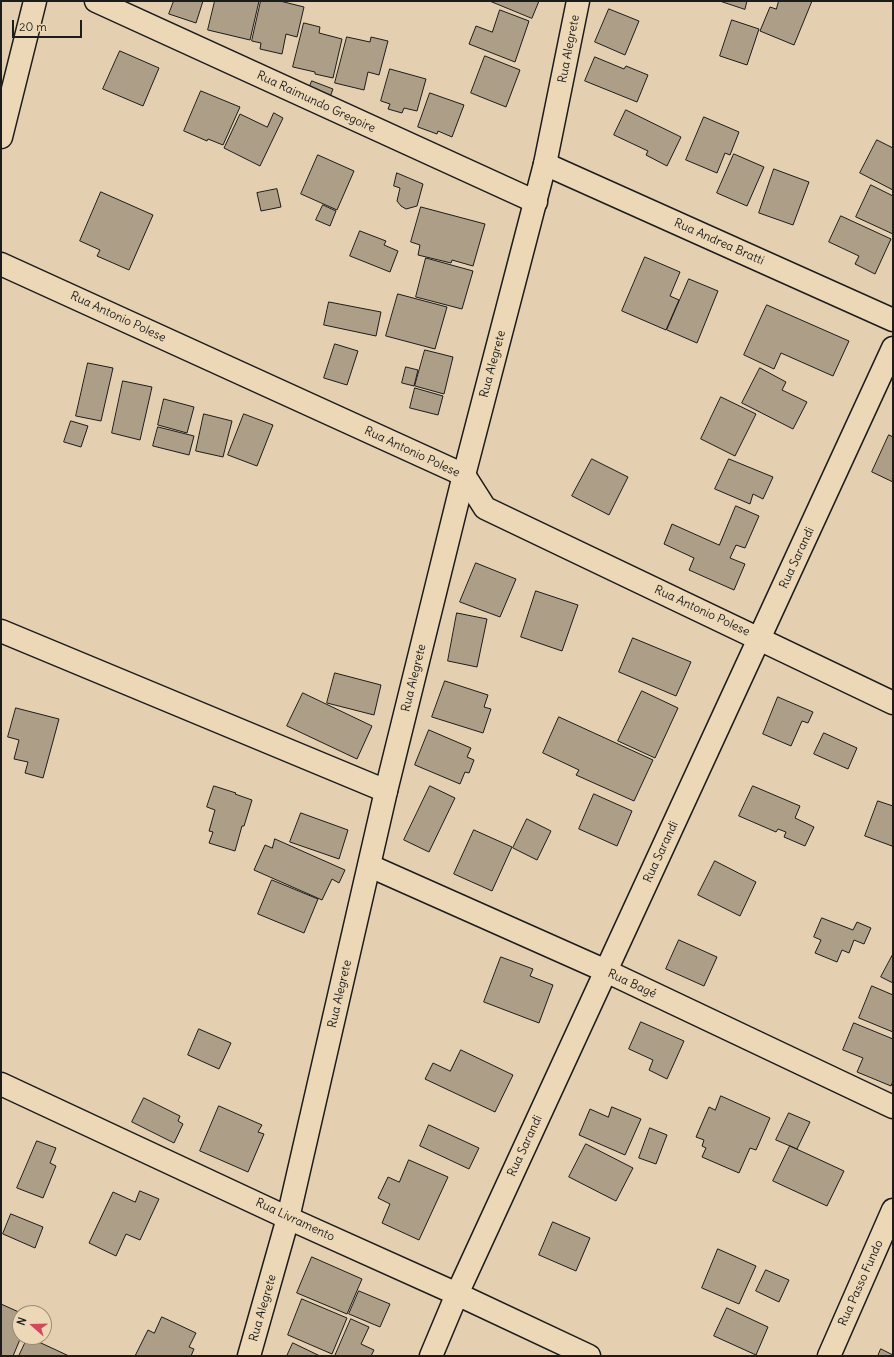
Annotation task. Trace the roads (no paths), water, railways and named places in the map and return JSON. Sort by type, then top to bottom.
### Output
[{"type":"street","points":[[1,136],[35,1]]},
{"type":"street","name":"Rua Raimundo Gregoire","points":[[96,1],[536,202]]},
{"type":"street","name":"Rua Alegrete","points":[[249,1356],[288,1218],[386,791],[464,475],[536,202],[578,1]]},
{"type":"street","name":"Rua Andrea Bratti","points":[[545,164],[893,320]]},
{"type":"street","name":"Rua Antonio Polese","points":[[1,264],[464,475],[485,508],[893,704]]},
{"type":"street","name":"Rua Sarandi","points":[[431,1356],[457,1294],[893,348]]},
{"type":"street","points":[[1,631],[386,791]]},
{"type":"street","name":"Rua Bagé","points":[[370,866],[606,971],[893,1107]]},
{"type":"street","name":"Rua Livramento","points":[[1,1084],[589,1356]]},
{"type":"street","name":"Rua Passo Fundo","points":[[829,1356],[893,1210]]}]
